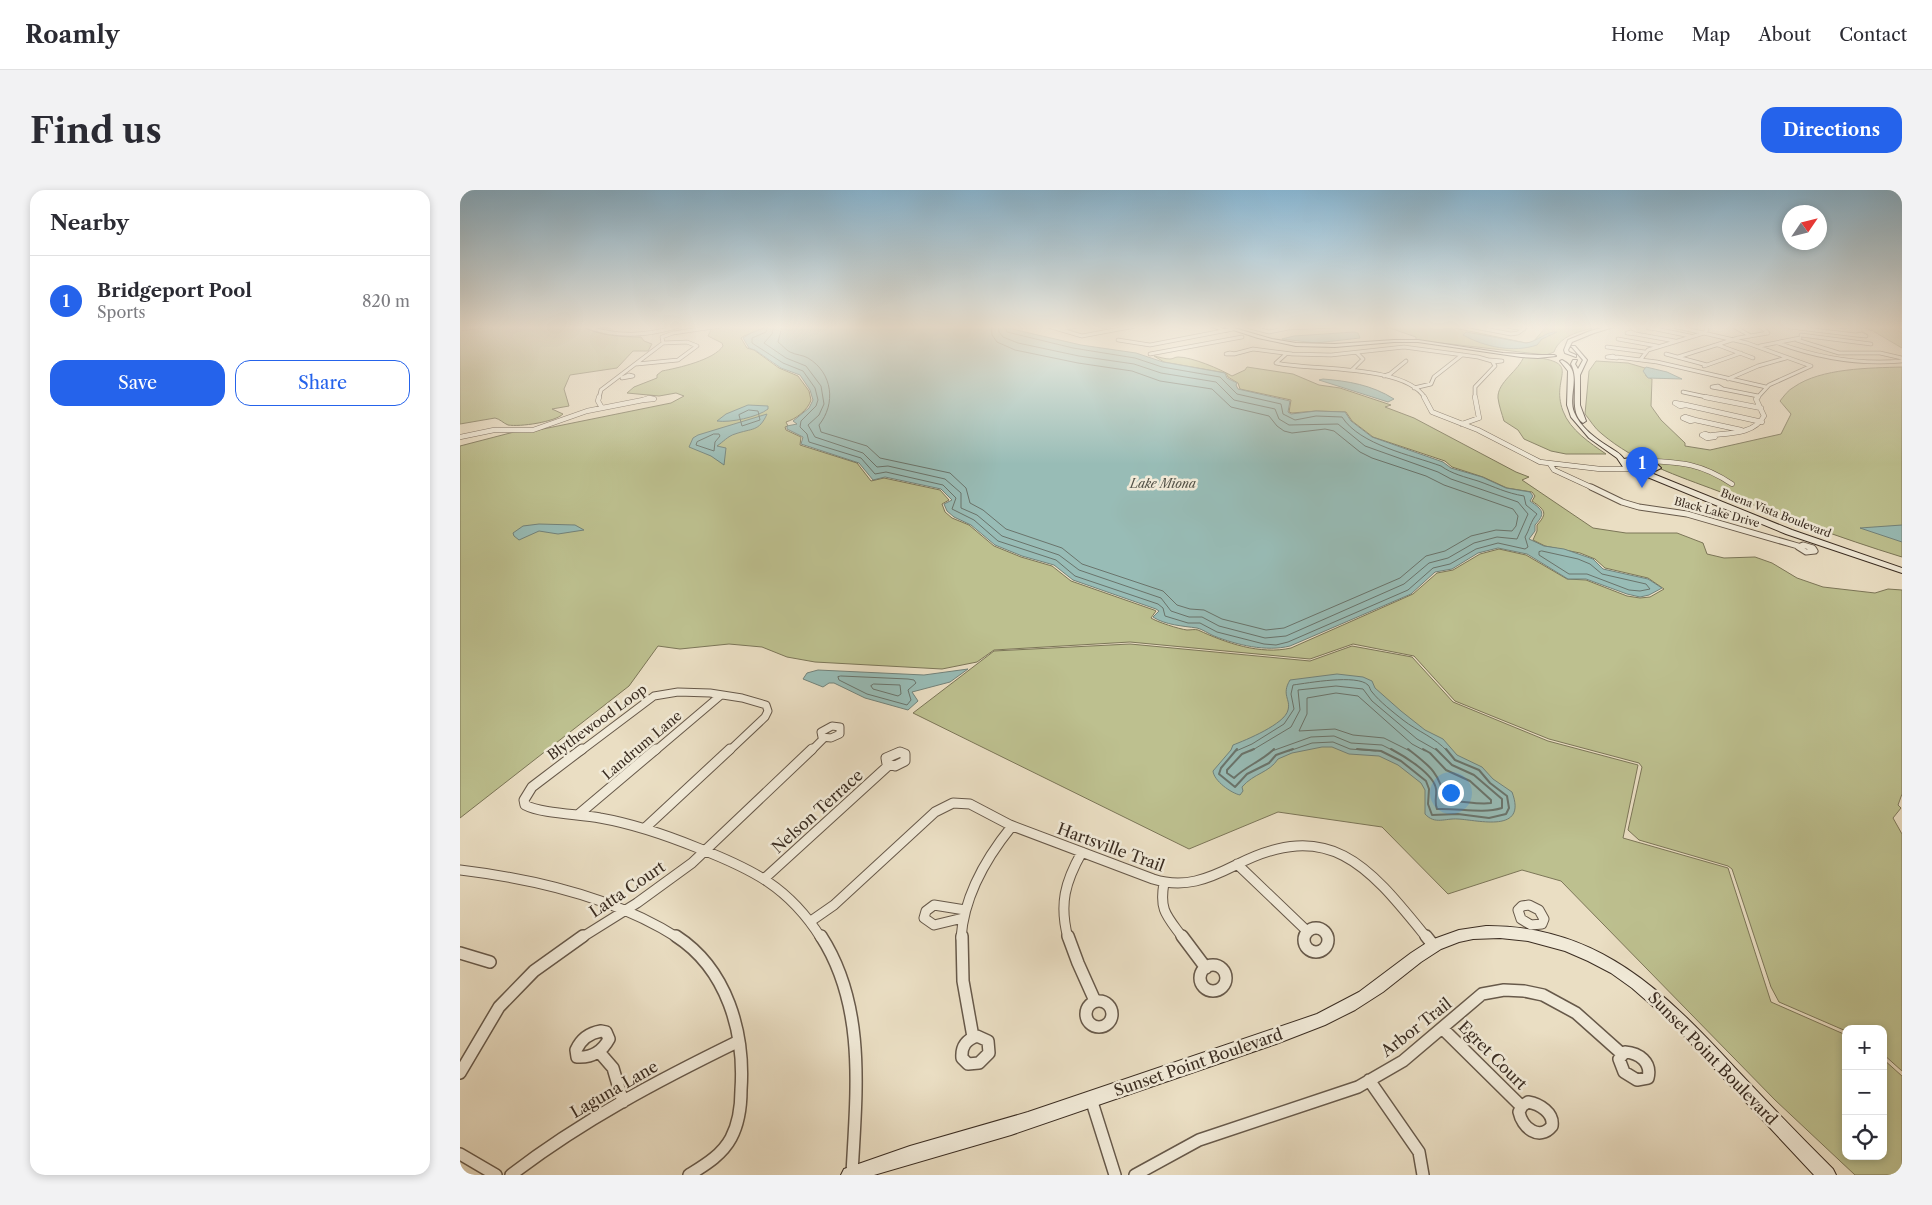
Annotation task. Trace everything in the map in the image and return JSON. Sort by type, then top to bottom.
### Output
[{"type":"main road","points":[[1571,372],[1569,400],[1572,412],[1590,435],[1629,469],[1644,472],[1657,468]]},
{"type":"main road","points":[[1578,374],[1580,388],[1577,401],[1578,411],[1583,421],[1600,438],[1633,459]]},
{"type":"main road","points":[[1623,462],[1633,459]]},
{"type":"main road","name":"Buena Vista Boulevard","points":[[1633,459],[1647,462],[1681,484],[1786,527],[1902,567]]},
{"type":"main road","name":"Buena Vista Boulevard","points":[[1644,472],[1789,532],[1902,571]]},
{"type":"main road","name":"Sunset Point Boulevard","points":[[851,1175],[878,1164],[1007,1127],[1304,1026],[1339,1011],[1375,989],[1434,946],[1458,936],[1532,930],[1592,955],[1634,980],[1653,994],[1689,1030],[1794,1144],[1827,1175]]},
{"type":"street","points":[[602,408],[598,401],[599,393],[604,386],[627,372]]},
{"type":"street","points":[[1362,372],[1384,376],[1414,388],[1426,397],[1426,405],[1430,410],[1462,424],[1528,458],[1550,464],[1629,469]]},
{"type":"street","points":[[1384,376],[1393,372]]},
{"type":"street","points":[[1414,388],[1430,384],[1440,372]]},
{"type":"street","points":[[1462,424],[1479,418],[1475,399],[1475,387],[1490,372]]},
{"type":"street","points":[[1698,372],[1766,387]]},
{"type":"street","points":[[1728,379],[1744,372]]},
{"type":"street","points":[[1712,435],[1755,428],[1762,422],[1764,414],[1756,399],[1758,396],[1766,387],[1776,381],[1799,372]]},
{"type":"street","points":[[1723,389],[1758,396]]},
{"type":"street","points":[[1678,391],[1761,408]]},
{"type":"street","points":[[460,437],[469,435],[470,431],[478,429],[481,429],[483,432],[533,430],[579,413],[643,400]]},
{"type":"street","points":[[1686,405],[1762,422]]},
{"type":"street","points":[[1695,420],[1721,424],[1743,431]]},
{"type":"street","points":[[1581,467],[1613,467],[1623,462]]},
{"type":"street","points":[[1647,462],[1676,462],[1704,467],[1732,484]]},
{"type":"street","points":[[1657,468],[1676,462]]},
{"type":"street","name":"Black Lake Drive","points":[[1550,464],[1554,470],[1622,502],[1639,507],[1687,514],[1798,546]]},
{"type":"street","name":"Blythewood Loop","points":[[645,828],[768,714],[768,708],[762,703],[721,695],[676,691],[654,696],[532,787],[524,800],[525,804],[529,807],[579,814],[645,828],[742,865],[765,878],[785,893],[811,921],[826,943],[836,965],[851,1016],[856,1056],[851,1175]]},
{"type":"street","name":"Landrum Lane","points":[[579,814],[721,695]]},
{"type":"street","name":"Latta Court","points":[[460,1074],[488,1023],[521,983],[550,958],[624,911],[672,878],[706,851],[824,738]]},
{"type":"street","name":"Nelson Terrace","points":[[765,878],[889,765]]},
{"type":"street","name":"Hartsville Trail","points":[[811,921],[834,905],[941,807],[956,802],[972,804],[986,814],[1012,826],[1164,882],[1179,884],[1200,881],[1263,852],[1297,846],[1321,847],[1347,855],[1367,868],[1434,946]]},
{"type":"street","points":[[973,1037],[962,973],[961,951],[964,914],[976,880],[988,856],[1012,826]]},
{"type":"street","points":[[1082,852],[1075,862],[1064,887],[1062,916],[1071,950],[1094,1001]]},
{"type":"street","points":[[1237,864],[1306,931]]},
{"type":"street","points":[[460,870],[513,876],[543,883],[580,894],[624,911],[682,940],[712,970],[731,1008],[739,1041],[742,1081],[741,1099],[736,1129],[727,1147],[718,1156],[689,1175]]},
{"type":"street","points":[[1164,882],[1161,899],[1165,914],[1206,968]]},
{"type":"street","points":[[460,953],[490,962]]},
{"type":"street","name":"Arbor Trail","points":[[1135,1175],[1200,1140],[1358,1087],[1402,1061],[1482,994],[1497,990],[1512,990],[1548,997],[1575,1010],[1622,1054]]},
{"type":"street","name":"Egret Court","points":[[1442,1028],[1521,1106]]},
{"type":"street","name":"Laguna Lane","points":[[511,1175],[543,1151],[623,1102],[739,1041]]},
{"type":"street","points":[[600,1053],[613,1068],[623,1102]]},
{"type":"street","points":[[1369,1080],[1419,1152],[1423,1175]]},
{"type":"street","points":[[1091,1099],[1115,1175]]},
{"type":"street","points":[[460,1154],[496,1175]]},
{"type":"green space","points":[[460,372],[590,372],[570,375],[564,389],[569,406],[552,409],[563,414],[559,417],[545,422],[521,425],[508,425],[495,418],[460,424]]},
{"type":"green space","points":[[661,372],[788,372],[798,376],[809,391],[811,400],[804,411],[794,419],[786,422],[788,426],[785,427],[786,430],[801,437],[800,445],[857,463],[871,481],[884,478],[940,490],[949,500],[942,504],[945,512],[952,518],[969,525],[994,546],[1021,557],[1052,566],[1071,581],[1154,610],[1156,611],[1151,618],[1168,625],[1187,630],[1198,630],[1232,643],[1255,649],[1279,650],[1291,648],[1413,594],[1437,573],[1453,570],[1480,554],[1499,549],[1526,555],[1567,579],[1586,580],[1627,596],[1650,597],[1664,589],[1648,578],[1605,568],[1595,559],[1580,553],[1545,546],[1533,540],[1537,531],[1537,525],[1544,512],[1532,501],[1535,496],[1532,492],[1507,488],[1483,477],[1452,467],[1445,461],[1373,437],[1352,421],[1346,412],[1289,412],[1291,400],[1240,389],[1238,383],[1228,377],[1226,373],[1232,376],[1241,372],[1280,372],[1293,374],[1319,385],[1340,388],[1391,405],[1385,407],[1414,418],[1529,477],[1522,480],[1593,528],[1626,533],[1677,533],[1703,543],[1707,554],[1724,558],[1755,557],[1772,563],[1797,578],[1823,587],[1875,593],[1888,589],[1902,590],[1902,794],[1898,805],[1901,808],[1893,818],[1902,834],[1902,1071],[1887,1058],[1887,1025],[1842,1025],[1842,1029],[1779,1002],[1771,987],[1732,869],[1728,866],[1639,840],[1628,830],[1642,767],[1639,763],[1549,739],[1455,701],[1414,656],[1353,644],[1310,659],[1130,642],[994,650],[977,662],[942,669],[815,662],[787,657],[762,647],[729,644],[680,649],[658,646],[629,686],[460,818],[460,446],[514,432],[538,430],[671,403],[684,396],[676,393],[659,396],[627,393],[634,387],[657,378],[657,375]]},
{"type":"green space","points":[[1513,372],[1562,372],[1560,398],[1566,418],[1581,436],[1606,454],[1566,454],[1551,451],[1524,439],[1518,430],[1504,421],[1498,398],[1504,382]]},
{"type":"green space","points":[[1589,372],[1645,372],[1646,376],[1652,379],[1651,406],[1661,420],[1685,443],[1685,446],[1710,450],[1781,434],[1791,414],[1780,401],[1786,393],[1805,381],[1837,372],[1902,372],[1902,557],[1833,534],[1672,474],[1628,453],[1599,432],[1585,414]]},
{"type":"green space","points":[[1130,644],[1310,661],[1352,646],[1412,657],[1453,702],[1548,741],[1638,765],[1623,838],[1728,868],[1771,1002],[1842,1033],[1842,1160],[1887,1160],[1887,1063],[1902,1076],[1902,1175],[1855,1175],[1775,1100],[1561,881],[1522,870],[1448,894],[1382,827],[1278,812],[1189,849],[913,713],[994,651]]},
{"type":"water","name":"Lake Miona","points":[[792,372],[1225,373],[1227,378],[1237,383],[1238,389],[1290,401],[1288,412],[1291,414],[1316,411],[1345,412],[1351,421],[1372,437],[1443,462],[1451,468],[1482,477],[1506,488],[1530,492],[1533,496],[1530,501],[1540,509],[1542,515],[1529,539],[1544,546],[1564,549],[1593,559],[1603,569],[1648,579],[1662,588],[1649,595],[1640,597],[1627,594],[1586,579],[1568,579],[1527,554],[1498,548],[1478,553],[1452,569],[1435,572],[1411,594],[1290,646],[1281,648],[1252,647],[1214,636],[1199,629],[1163,622],[1153,617],[1159,611],[1156,609],[1073,580],[1054,565],[1022,556],[995,545],[971,525],[954,517],[947,511],[944,504],[952,500],[941,489],[885,477],[873,480],[859,463],[801,444],[803,437],[787,429],[787,426],[797,424],[793,421],[809,408],[813,400],[810,390],[800,375]]},
{"type":"water","points":[[1644,372],[1667,372],[1682,379],[1648,378]]},
{"type":"water","points":[[1319,380],[1360,384],[1394,399],[1388,402]]},
{"type":"water","points":[[748,405],[768,406],[768,409],[758,415],[744,419],[717,421],[726,414]]},
{"type":"water","points":[[767,414],[758,427],[732,435],[717,446],[726,448],[724,465],[711,456],[689,447],[693,438],[698,435]]},
{"type":"water","points":[[539,524],[575,525],[584,530],[558,534],[539,531],[519,540],[514,536],[513,533],[523,526]]},
{"type":"water","points":[[1902,525],[1902,542],[1860,528]]},
{"type":"water","points":[[968,669],[950,682],[912,692],[918,701],[908,710],[865,698],[834,683],[829,683],[823,687],[803,679],[807,673],[818,670],[924,675]]},
{"type":"water","points":[[1337,674],[1363,677],[1372,681],[1375,688],[1425,730],[1443,739],[1457,755],[1482,767],[1493,779],[1512,792],[1515,805],[1513,814],[1507,819],[1498,822],[1433,819],[1425,814],[1425,790],[1421,783],[1398,765],[1379,756],[1349,754],[1332,747],[1292,753],[1278,759],[1270,767],[1247,782],[1242,787],[1243,791],[1240,795],[1228,789],[1216,779],[1213,771],[1233,745],[1273,726],[1285,715],[1289,706],[1286,689],[1290,680]]},
{"type":"place","name":"Bridgeport Pool","points":[[1642,488]]}]
